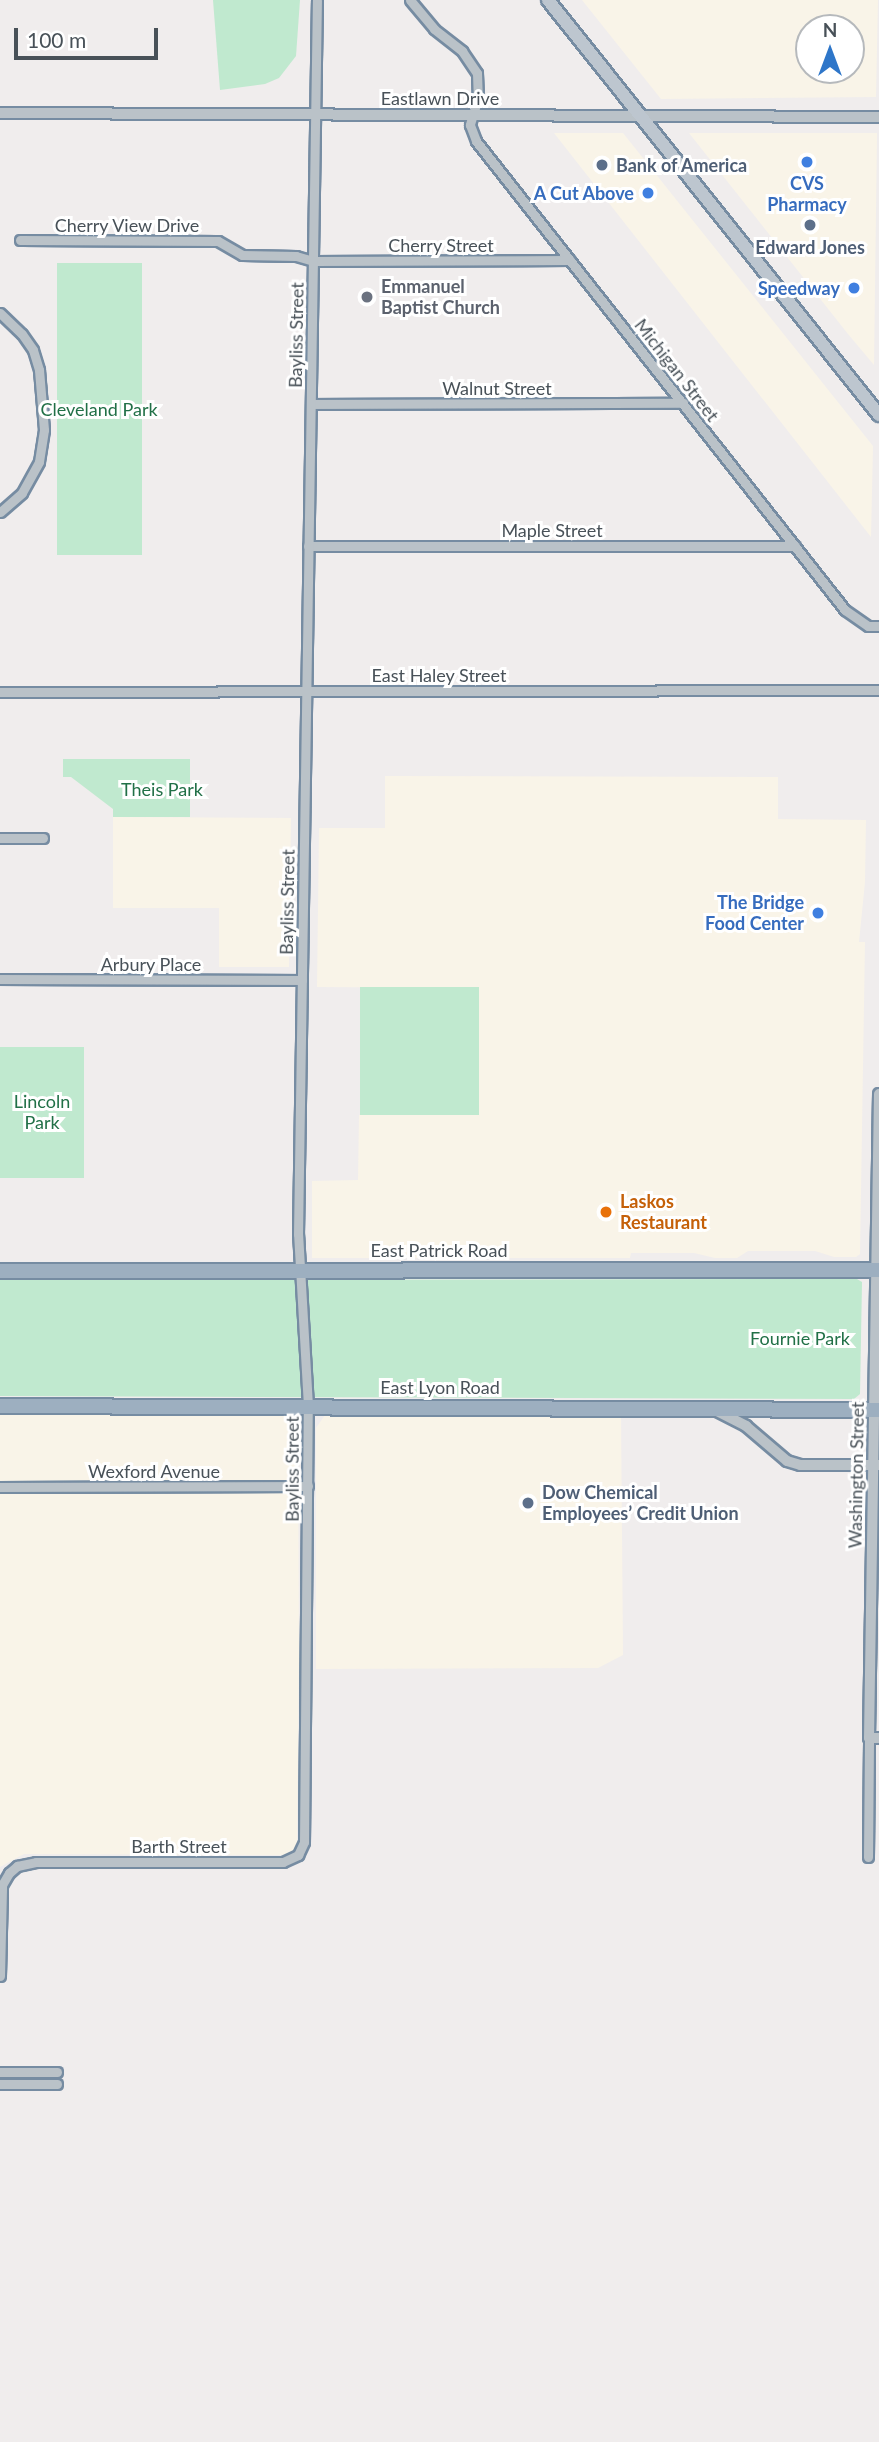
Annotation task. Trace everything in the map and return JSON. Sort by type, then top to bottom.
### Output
[{"type":"highway","name":"East Patrick Road","points":[[0,1271],[878,1270]]},
{"type":"highway","name":"East Lyon Road","points":[[0,1405],[877,1410]]},
{"type":"main road","points":[[548,0],[879,415]]},
{"type":"street","name":"Bayliss Street","points":[[306,1805],[308,1406],[298,1269],[317,0]]},
{"type":"street","name":"Michigan Street","points":[[410,0],[435,29],[472,62],[478,87],[470,128],[476,141],[845,611],[868,626],[879,626]]},
{"type":"street","name":"Eastlawn Drive","points":[[0,113],[879,117]]},
{"type":"street","name":"Cherry View Drive","points":[[20,240],[218,241],[242,255],[296,256],[313,261]]},
{"type":"street","name":"Cherry Street","points":[[313,261],[570,260]]},
{"type":"street","points":[[0,313],[22,334],[33,350],[39,370],[44,430],[39,462],[22,493],[0,512]]},
{"type":"street","name":"Walnut Street","points":[[311,404],[683,403]]},
{"type":"street","name":"Maple Street","points":[[309,546],[795,546]]},
{"type":"street","name":"East Haley Street","points":[[0,692],[879,690]]},
{"type":"street","points":[[0,838],[43,838]]},
{"type":"street","name":"Arbury Place","points":[[0,979],[302,980]]},
{"type":"street","name":"Washington Street","points":[[868,1857],[874,1738],[879,1094]]},
{"type":"street","points":[[708,1407],[746,1426],[787,1461],[800,1465],[876,1465]]},
{"type":"street","name":"Wexford Avenue","points":[[0,1487],[307,1486]]},
{"type":"street","name":"Barth Street","points":[[0,1976],[1,1893],[9,1872],[26,1863],[283,1862],[293,1858],[302,1849],[306,1805]]},
{"type":"street","points":[[0,2072],[57,2072]]},
{"type":"street","points":[[0,2084],[57,2084]]},
{"type":"shaded area","points":[[582,0],[878,0],[876,97],[661,99]]},
{"type":"shaded area","points":[[554,133],[623,133],[873,446],[871,537]]},
{"type":"shaded area","points":[[689,133],[877,133],[874,365],[848,334]]},
{"type":"shaded area","points":[[385,776],[778,777],[778,819],[866,820],[865,882],[859,942],[865,942],[860,1254],[856,1257],[834,1257],[815,1251],[748,1251],[737,1258],[715,1258],[694,1253],[631,1253],[630,1258],[312,1258],[312,1181],[358,1180],[359,1115],[476,1115],[479,988],[317,987],[319,828],[385,828]]},
{"type":"shaded area","points":[[113,817],[291,818],[289,967],[219,967],[219,908],[113,908]]},
{"type":"shaded area","points":[[0,1415],[283,1415],[292,1416],[298,1423],[297,1846],[293,1852],[286,1855],[24,1854],[0,1867]]},
{"type":"shaded area","points":[[325,1415],[621,1416],[623,1655],[598,1668],[316,1669],[316,1428]]},
{"type":"green space","points":[[213,0],[300,0],[296,56],[279,78],[265,84],[220,90]]},
{"type":"green space","name":"Cleveland Park","points":[[57,263],[142,263],[142,555],[57,555]]},
{"type":"green space","name":"Theis Park","points":[[63,759],[190,759],[190,817],[113,817],[113,809],[71,777],[63,777]]},
{"type":"green space","points":[[360,987],[479,987],[479,1115],[360,1115]]},
{"type":"green space","name":"Lincoln Park","points":[[0,1047],[84,1047],[84,1178],[0,1178]]},
{"type":"green space","name":"Fournie Park","points":[[857,1279],[862,1282],[860,1394],[854,1399],[0,1396],[0,1280]]},
{"type":"place","name":"CVS Pharmacy","points":[[807,162]]},
{"type":"place","name":"Bank of America","points":[[602,165]]},
{"type":"place","name":"A Cut Above","points":[[648,193]]},
{"type":"place","name":"Edward Jones","points":[[810,225]]},
{"type":"place","name":"Speedway","points":[[854,288]]},
{"type":"place","name":"Emmanuel Baptist Church","points":[[367,297]]},
{"type":"place","name":"The Bridge Food Center","points":[[818,913]]},
{"type":"place","name":"Laskos Restaurant","points":[[606,1212]]},
{"type":"place","name":"Dow Chemical Employees’ Credit Union","points":[[528,1503]]}]
